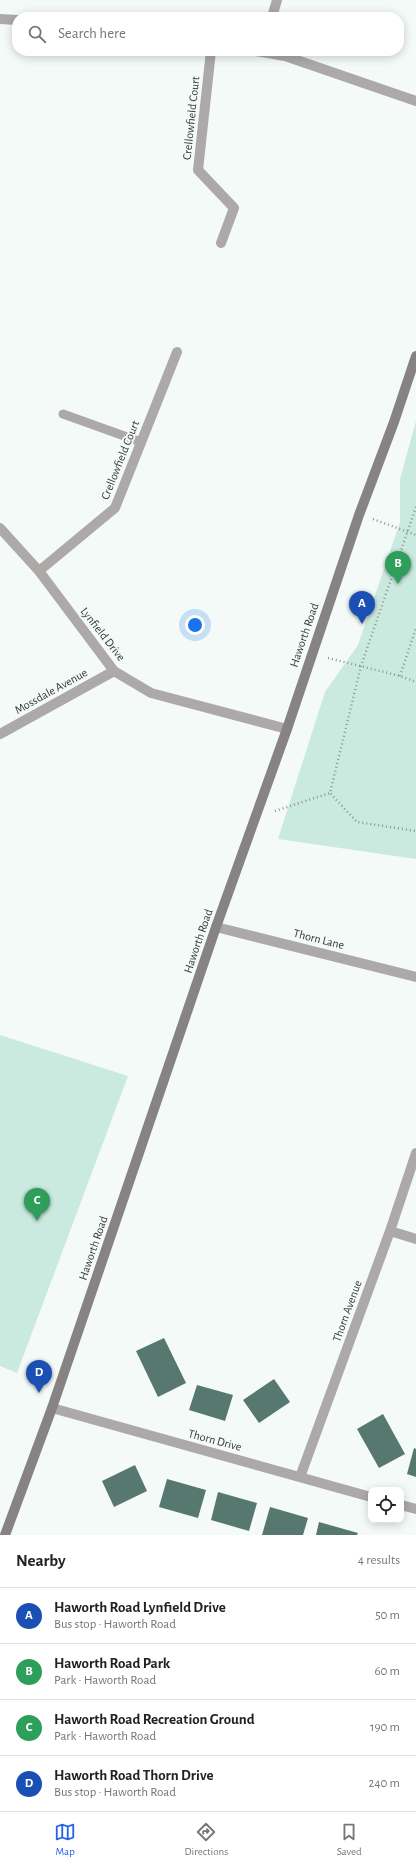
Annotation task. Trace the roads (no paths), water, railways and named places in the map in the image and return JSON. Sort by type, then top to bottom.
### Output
[{"type":"main road","name":"Haworth Road","points":[[6,1535],[52,1408],[216,927],[287,729],[359,514],[394,422],[416,356]]},
{"type":"street","points":[[273,12],[277,0]]},
{"type":"street","points":[[0,19],[12,20]]},
{"type":"street","name":"Crellowfield Court","points":[[210,56],[198,170],[234,208],[221,243]]},
{"type":"street","points":[[285,56],[416,101]]},
{"type":"street","name":"Crellowfield Court","points":[[39,571],[115,508],[177,352]]},
{"type":"street","name":"Lynfield Drive","points":[[0,528],[39,571],[114,671],[150,692],[287,729]]},
{"type":"street","name":"Mossdale Avenue","points":[[0,734],[114,671]]},
{"type":"street","name":"Thorn Lane","points":[[216,927],[416,977]]},
{"type":"street","name":"Thorn Avenue","points":[[300,1477],[390,1231],[416,1153]]},
{"type":"street","points":[[390,1231],[416,1239]]},
{"type":"street","name":"Thorn Drive","points":[[52,1408],[368,1496]]},
{"type":"street","points":[[404,1506],[416,1509]]},
{"type":"lane","points":[[63,414],[141,442]]},
{"type":"place","name":"Haworth Road Park","points":[[398,584]]},
{"type":"place","name":"Haworth Road Lynfield Drive","points":[[362,624]]},
{"type":"place","name":"Haworth Road Recreation Ground","points":[[37,1221]]},
{"type":"place","name":"Haworth Road Thorn Drive","points":[[39,1393]]}]
